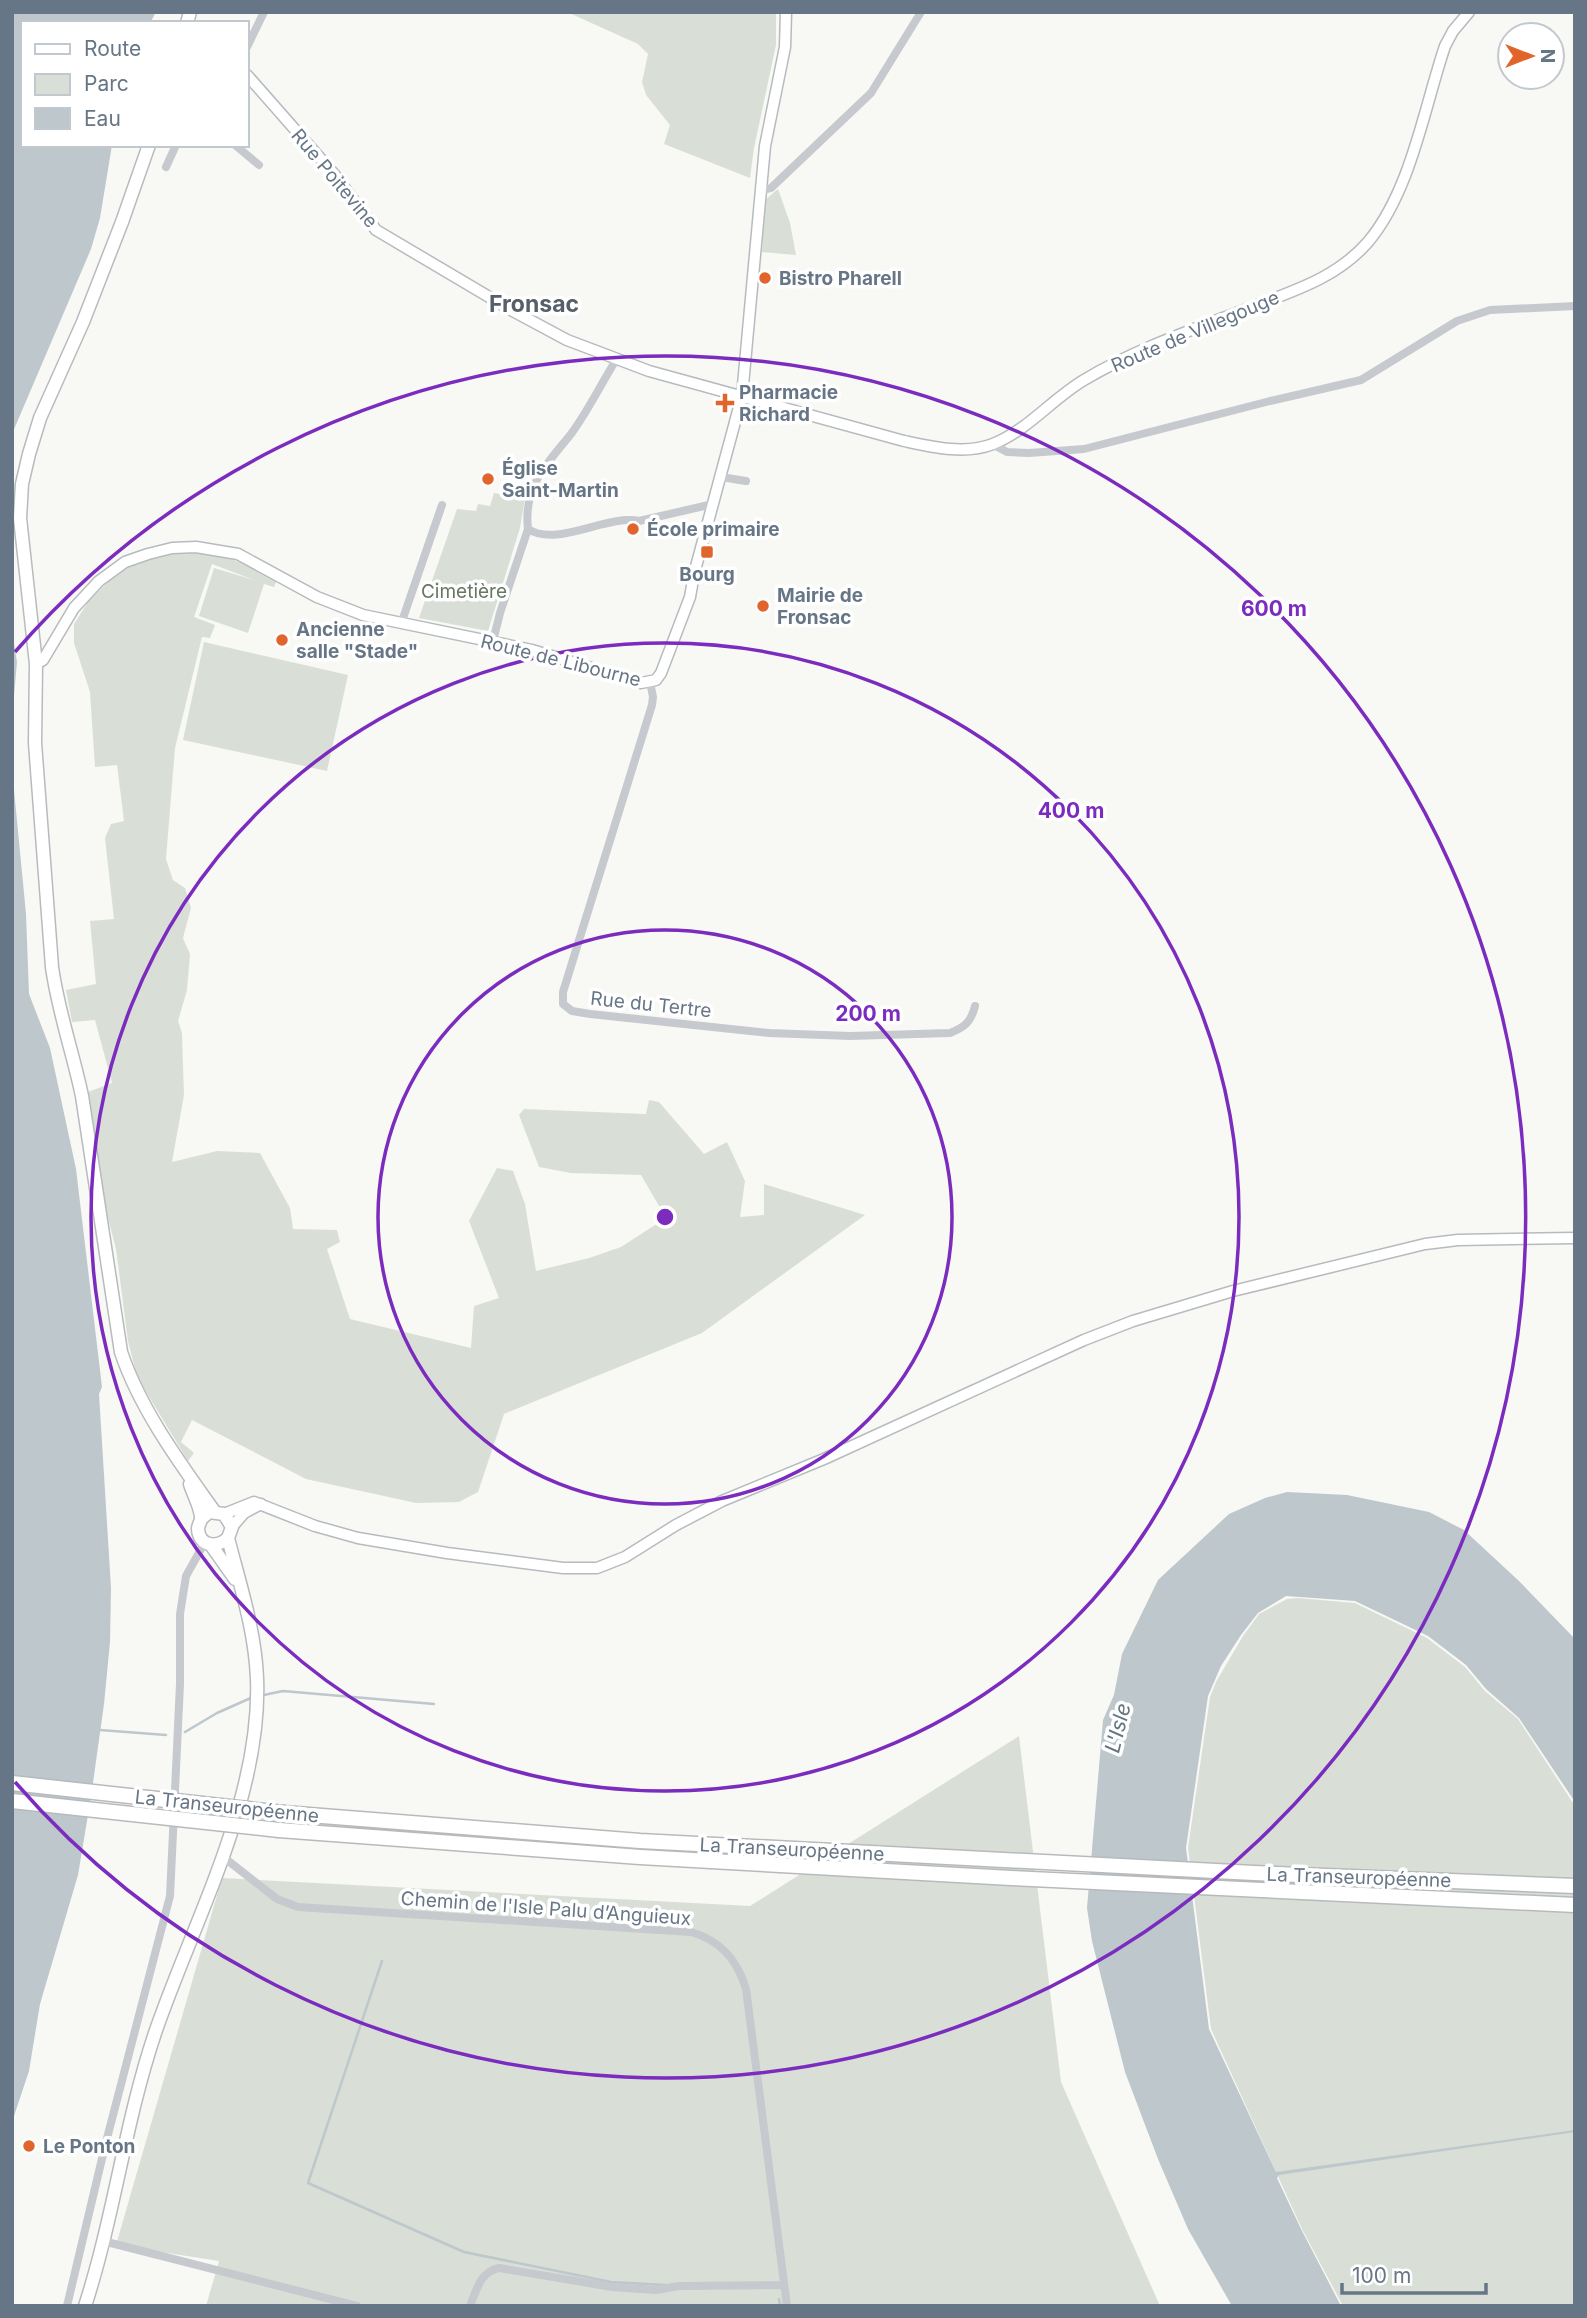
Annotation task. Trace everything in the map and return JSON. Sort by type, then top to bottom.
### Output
[{"type":"highway","name":"La Transeuropéenne","points":[[12,1783],[284,1813],[640,1841],[1254,1873],[1569,1886]]},
{"type":"highway","name":"La Transeuropéenne","points":[[12,1801],[279,1830],[640,1857],[1575,1905]]},
{"type":"main road","points":[[85,2306],[155,2035],[242,1795],[250,1760],[257,1698],[255,1653],[246,1603],[239,1584],[228,1517],[219,1513],[185,1471],[137,1392],[121,1352],[82,1096],[57,1002],[52,967],[35,743],[36,664],[20,518],[24,474],[40,418],[83,322],[148,147]]},
{"type":"main road","points":[[185,1471],[201,1519],[199,1534],[239,1584]]},
{"type":"main road","points":[[201,1519],[219,1513]]},
{"type":"main road","points":[[208,1543],[221,1544],[230,1533]]},
{"type":"street","points":[[248,45],[264,12]]},
{"type":"street","points":[[650,682],[661,673],[690,597],[742,396],[765,146],[785,47],[786,12]]},
{"type":"street","points":[[760,191],[771,188],[872,93],[921,12]]},
{"type":"street","name":"Route de Villegouge","points":[[742,396],[922,445],[962,449],[992,444],[1011,436],[1082,381],[1113,364],[1152,345],[1322,279],[1353,257],[1369,240],[1390,208],[1410,160],[1446,46],[1453,31],[1469,12]]},
{"type":"street","name":"Rue Poitevine","points":[[248,76],[334,174],[376,230],[567,340],[649,371],[742,396]]},
{"type":"street","points":[[166,167],[175,147]]},
{"type":"street","points":[[237,147],[259,165]]},
{"type":"street","points":[[992,444],[1007,452],[1084,449],[1360,380],[1457,321],[1490,310],[1575,306]]},
{"type":"street","points":[[493,641],[499,614],[528,528],[526,518],[531,494],[541,470],[570,434],[616,360]]},
{"type":"street","points":[[721,477],[746,481]]},
{"type":"street","points":[[528,528],[533,532],[551,534],[597,528],[627,519],[639,521],[713,504]]},
{"type":"street","points":[[401,624],[442,505]]},
{"type":"street","name":"Route de Libourne","points":[[36,664],[43,660],[74,608],[99,581],[125,562],[172,548],[196,547],[238,554],[317,597],[363,614],[493,641],[581,663],[632,681],[650,682]]},
{"type":"street","name":"Rue du Tertre","points":[[650,682],[652,705],[563,992],[563,1004],[572,1011],[590,1014],[769,1033],[850,1036],[950,1033],[965,1027],[973,1016],[975,1006]]},
{"type":"street","points":[[219,1513],[248,1503],[261,1504],[315,1526],[358,1538],[551,1567],[597,1568],[625,1557],[676,1525],[722,1501],[824,1459],[1084,1340],[1133,1321],[1233,1291],[1425,1244],[1458,1240],[1575,1238]]},
{"type":"street","points":[[230,1533],[244,1513],[261,1504]]},
{"type":"street","points":[[67,2306],[105,2146],[170,1896],[182,1593],[186,1576],[208,1543]]},
{"type":"street","name":"Chemin de l'Isle Palu d’Anguieux","points":[[222,1856],[277,1899],[298,1907],[691,1931],[718,1945],[731,1957],[741,1973],[746,1989],[787,2306]]},
{"type":"street","points":[[103,2241],[357,2306]]},
{"type":"street","points":[[470,2306],[481,2278],[489,2270],[499,2268],[612,2287],[645,2289],[785,2285]]},
{"type":"green space","points":[[567,12],[776,12],[776,45],[750,178],[664,144],[670,125],[646,95],[642,82],[648,54],[638,44]]},
{"type":"green space","points":[[778,189],[790,223],[796,255],[762,252],[765,200]]},
{"type":"green space","name":"Cimetière","points":[[494,493],[525,498],[520,528],[488,631],[419,618],[457,509],[476,511],[478,504],[490,506]]},
{"type":"green space","points":[[191,551],[235,561],[277,580],[274,587],[264,584],[248,633],[199,616],[214,568],[254,580],[212,564],[194,617],[215,625],[210,638],[202,637],[175,748],[166,859],[173,880],[185,888],[191,908],[183,938],[190,954],[187,990],[178,1021],[182,1033],[184,1095],[172,1162],[217,1151],[260,1153],[290,1208],[293,1229],[337,1230],[340,1242],[327,1249],[350,1319],[471,1348],[474,1306],[499,1298],[469,1221],[497,1168],[513,1171],[525,1204],[536,1271],[621,1247],[666,1218],[641,1175],[571,1173],[539,1167],[519,1115],[524,1109],[646,1114],[649,1100],[659,1102],[704,1154],[727,1142],[745,1181],[740,1217],[764,1215],[764,1184],[865,1215],[702,1333],[504,1414],[478,1492],[459,1502],[416,1503],[306,1479],[192,1420],[181,1442],[194,1453],[188,1461],[137,1377],[128,1341],[116,1249],[103,1198],[88,1092],[112,1083],[95,1020],[72,1022],[66,990],[96,984],[90,921],[114,919],[105,838],[111,824],[124,821],[117,765],[95,767],[90,692],[74,643],[74,624],[88,602],[111,579],[132,565],[164,553]]},
{"type":"green space","points":[[204,642],[348,675],[327,771],[183,740]]},
{"type":"green space","points":[[1287,1599],[1355,1603],[1427,1638],[1465,1667],[1485,1691],[1518,1719],[1575,1806],[1575,2306],[1343,2306],[1302,2229],[1211,2029],[1188,1848],[1210,1697],[1243,1636],[1259,1614]]},
{"type":"green space","points":[[1019,1736],[1061,2082],[1160,2306],[206,2306],[219,2261],[116,2245],[222,1878],[750,1906]]},
{"type":"water","points":[[12,12],[156,12],[151,21],[21,21],[21,147],[112,147],[100,218],[91,249],[12,434]]},
{"type":"water","points":[[12,632],[17,662],[12,718]]},
{"type":"water","points":[[12,769],[26,914],[29,994],[50,1048],[76,1169],[102,1387],[99,1394],[111,1588],[110,1642],[104,1704],[78,1875],[40,2004],[29,2071],[12,2122]]},
{"type":"water","name":"L'Isle","points":[[1287,1492],[1347,1495],[1429,1512],[1464,1530],[1520,1582],[1575,1639],[1575,1802],[1519,1718],[1486,1689],[1466,1665],[1428,1636],[1355,1601],[1286,1596],[1258,1613],[1221,1666],[1208,1696],[1186,1848],[1209,2029],[1276,2172],[1575,2132],[1279,2175],[1277,2178],[1301,2229],[1341,2306],[1232,2306],[1188,2229],[1125,2072],[1092,1941],[1087,1908],[1103,1720],[1114,1695],[1122,1654],[1158,1580],[1229,1514],[1265,1498]]},
{"type":"waterway","points":[[259,1696],[283,1691],[434,1704]]},
{"type":"waterway","points":[[185,1732],[217,1713],[253,1697]]},
{"type":"waterway","points":[[100,1730],[166,1735]]},
{"type":"waterway","points":[[382,1961],[308,2183],[464,2252],[611,2282],[665,2285]]},
{"type":"waterway","points":[[779,2299],[780,2306]]},
{"type":"place","name":"Bistro Pharell","points":[[765,278]]},
{"type":"place","name":"Pharmacie Richard","points":[[725,403]]},
{"type":"place","name":"Église Saint-Martin","points":[[488,479]]},
{"type":"place","name":"École primaire","points":[[633,529]]},
{"type":"place","name":"Bourg","points":[[707,552]]},
{"type":"place","name":"Mairie de Fronsac","points":[[763,606]]},
{"type":"place","name":"Ancienne salle \"Stade\"","points":[[282,640]]},
{"type":"place","name":"Le Ponton","points":[[29,2146]]},
{"type":"district","name":"Fronsac","points":[[534,304]]}]
